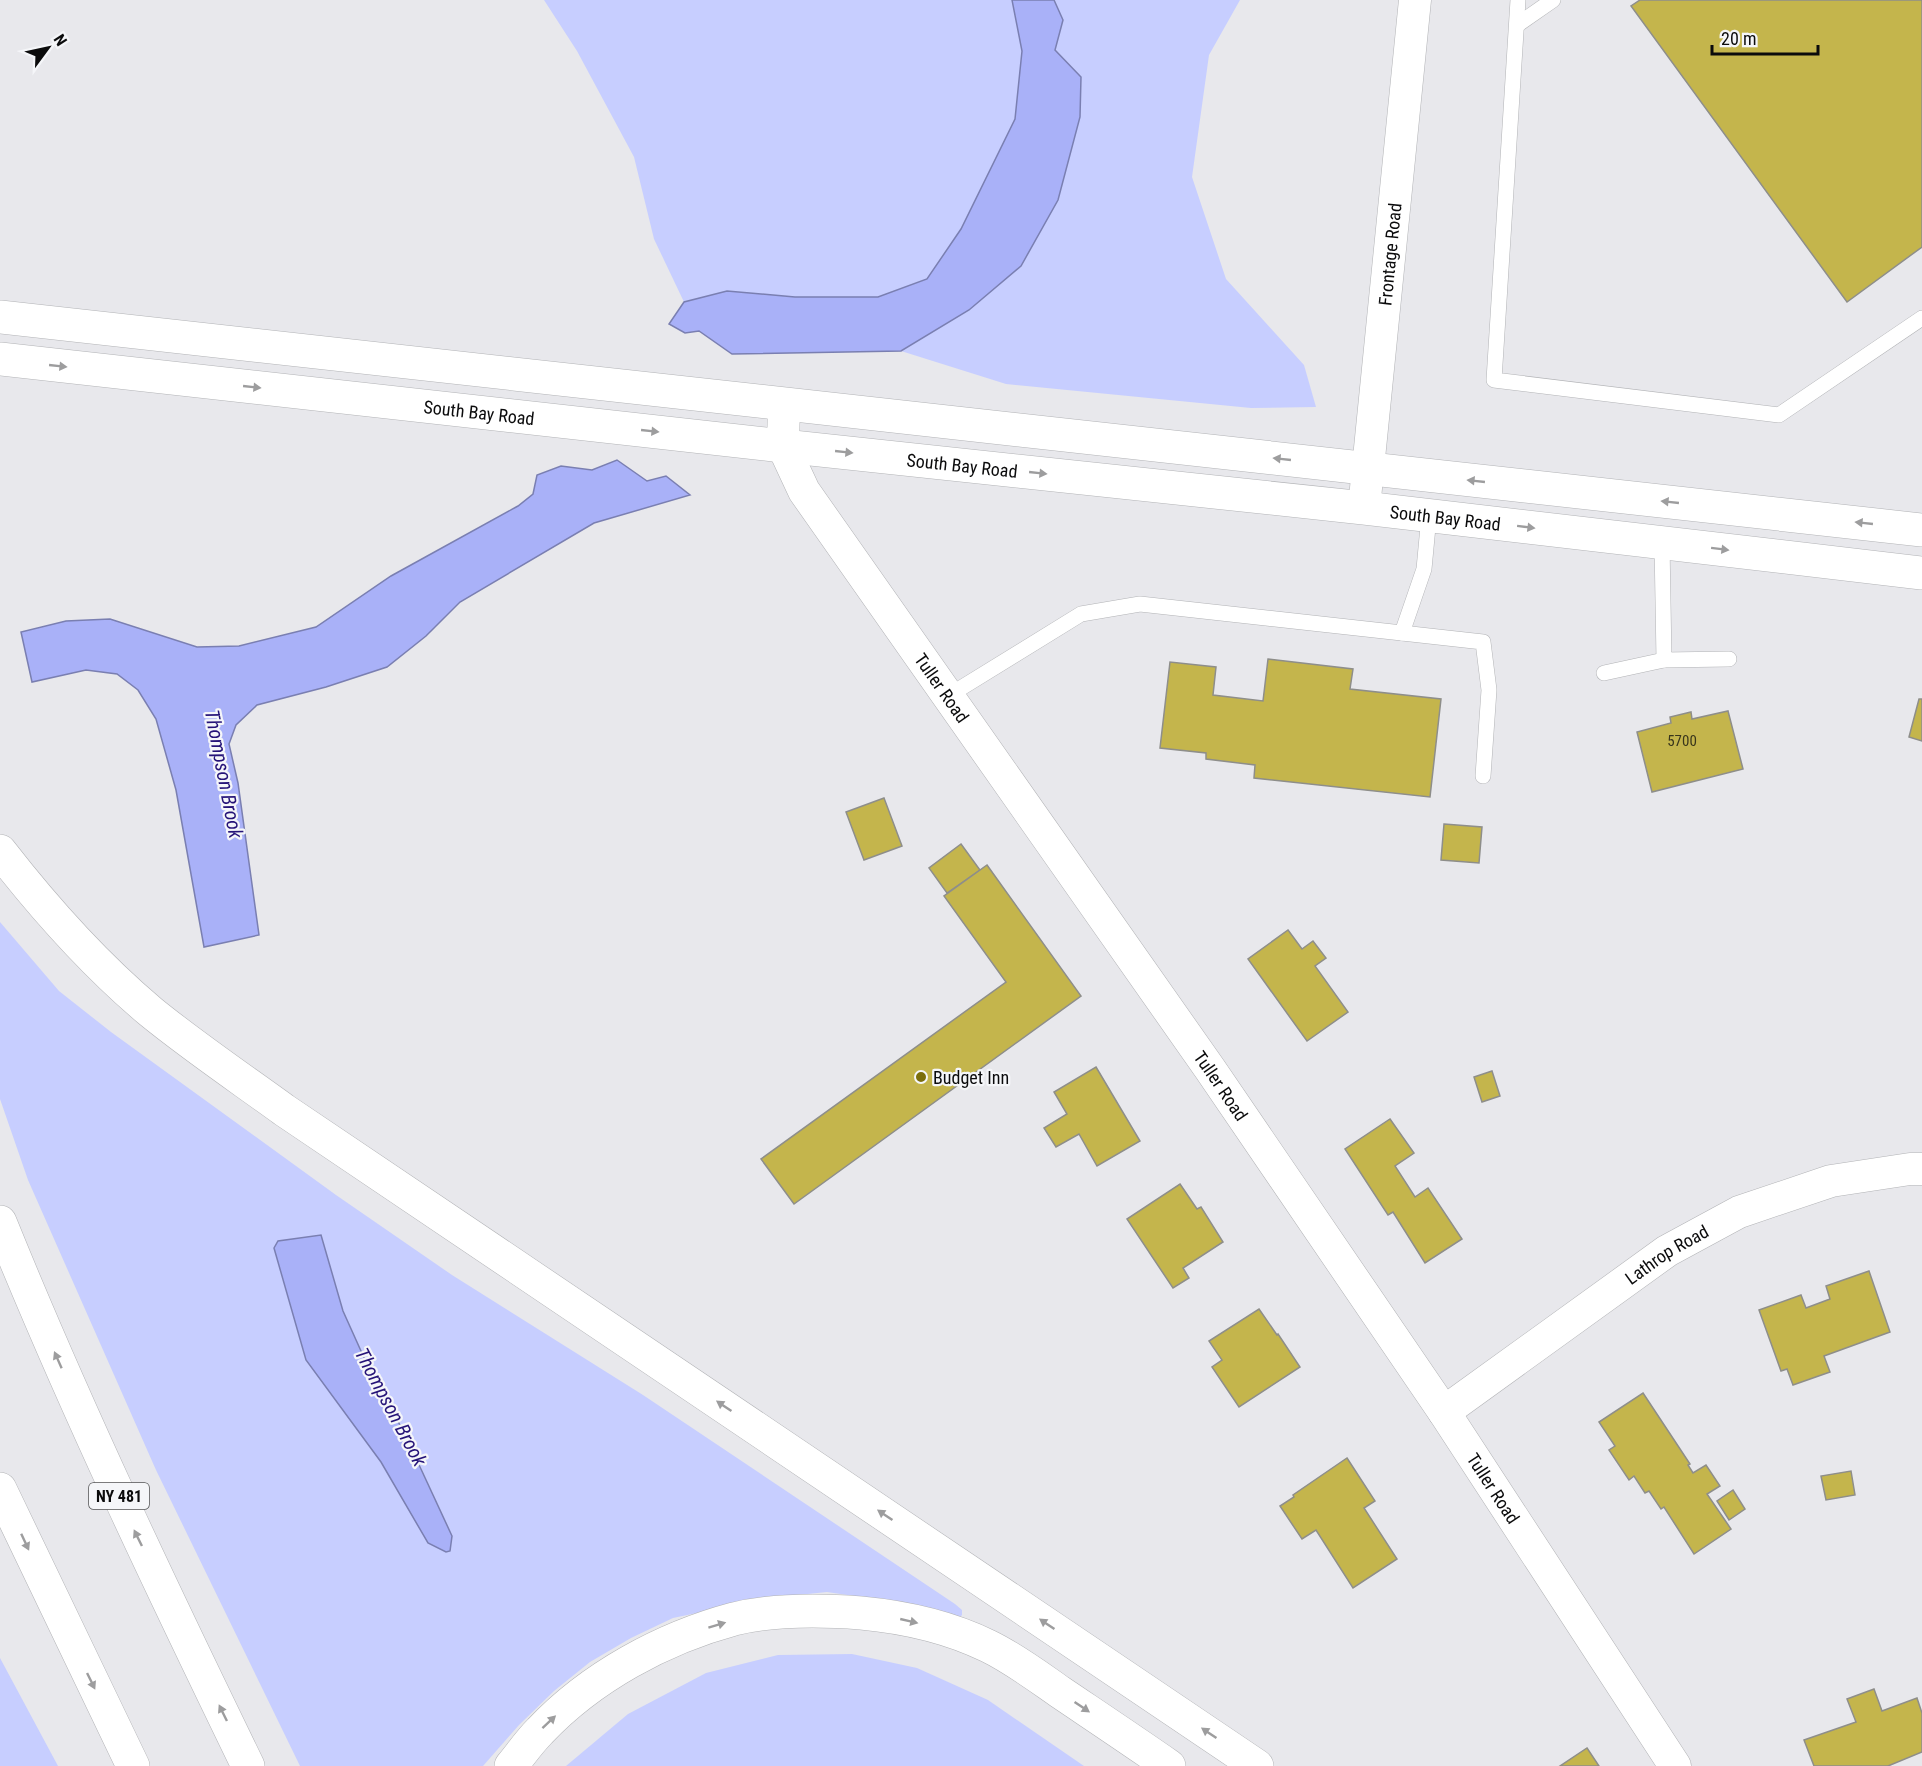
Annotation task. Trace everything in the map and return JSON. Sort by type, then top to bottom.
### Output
[{"type":"main road","points":[[0,317],[1922,530]]},
{"type":"main road","name":"South Bay Road","points":[[0,359],[1364,508],[1922,573]]},
{"type":"main road","points":[[0,851],[62,926],[104,969],[151,1012],[222,1066],[1257,1766]]},
{"type":"main road","name":"NY 481","points":[[0,1222],[86,1424],[248,1766]]},
{"type":"main road","points":[[0,1489],[133,1766]]},
{"type":"main road","points":[[511,1766],[539,1731],[572,1701],[607,1676],[649,1652],[692,1633],[736,1619],[780,1612],[829,1610],[887,1616],[946,1630],[988,1646],[1031,1672],[1169,1766]]},
{"type":"street","name":"Frontage Road","points":[[1364,508],[1415,0]]},
{"type":"street","name":"Tuller Road","points":[[784,404],[783,446],[804,491],[1210,1069],[1444,1412],[1675,1766]]},
{"type":"street","name":"Lathrop Road","points":[[1444,1412],[1667,1251],[1739,1212],[1832,1181],[1922,1169]]},
{"type":"lane","points":[[1518,0],[1494,380],[1779,415],[1922,318]]},
{"type":"lane","points":[[1517,25],[1553,0]]},
{"type":"lane","points":[[1401,633],[1424,569],[1429,516]]},
{"type":"lane","points":[[1662,543],[1664,660]]},
{"type":"lane","points":[[948,696],[1081,614],[1140,604],[1483,642],[1489,690],[1483,776]]},
{"type":"lane","points":[[1604,674],[1664,660],[1730,659]]},
{"type":"shaded area","points":[[544,0],[1012,0],[1022,51],[1015,119],[961,229],[927,279],[878,297],[795,297],[727,291],[684,302],[654,239],[634,157],[577,51]]},
{"type":"shaded area","points":[[1054,0],[1240,0],[1209,55],[1192,177],[1226,279],[1304,365],[1316,407],[1251,408],[1006,384],[901,351],[969,310],[1080,117],[1081,78],[1055,50],[1063,20]]},
{"type":"shaded area","points":[[0,922],[59,991],[111,1032],[336,1195],[452,1275],[643,1395],[955,1604],[962,1610],[962,1615],[958,1619],[909,1604],[827,1592],[769,1598],[673,1618],[631,1638],[590,1662],[554,1691],[519,1725],[483,1766],[300,1766],[156,1470],[28,1180],[0,1099]],"holes":[[[321,1235],[343,1311],[379,1391],[403,1428],[452,1536],[428,1543],[381,1462]]]},
{"type":"shaded area","points":[[852,1654],[917,1668],[988,1700],[1084,1766],[566,1766],[628,1714],[706,1673],[778,1655]]},
{"type":"shaded area","points":[[0,1658],[58,1766],[0,1766]]},
{"type":"water","points":[[1012,0],[1054,0],[1063,20],[1055,50],[1081,77],[1080,117],[1058,200],[1021,266],[969,310],[901,351],[732,354],[699,331],[685,333],[669,324],[684,302],[727,291],[795,297],[878,297],[927,279],[961,229],[1015,119],[1022,51]]},
{"type":"water","name":"Thompson Brook","points":[[617,460],[647,481],[666,476],[690,495],[594,523],[460,602],[426,636],[387,667],[326,687],[257,705],[236,725],[229,744],[238,783],[259,935],[204,947],[176,790],[156,719],[138,690],[117,674],[86,670],[32,682],[21,632],[66,621],[110,619],[197,647],[239,646],[316,627],[391,576],[518,506],[533,494],[537,475],[561,466],[592,470]]},
{"type":"water","points":[[321,1235],[343,1311],[379,1391],[402,1428],[452,1536],[450,1551],[446,1552],[428,1543],[381,1462],[306,1360],[274,1248],[278,1241]]},
{"type":"building","points":[[1640,0],[1922,0],[1922,247],[1847,302],[1631,6]]},
{"type":"building","points":[[1268,659],[1353,669],[1350,689],[1441,699],[1430,797],[1254,778],[1255,765],[1206,759],[1206,753],[1160,748],[1170,662],[1216,667],[1213,695],[1263,701]]},
{"type":"building","points":[[1919,699],[1922,699],[1922,741],[1909,737]]},
{"type":"building","points":[[1728,711],[1743,769],[1652,792],[1637,732],[1671,723],[1670,717],[1691,712],[1692,719]]},
{"type":"building","points":[[884,798],[902,846],[864,860],[846,812]]},
{"type":"building","points":[[1444,824],[1482,827],[1479,863],[1441,860]]},
{"type":"building","points":[[961,844],[980,870],[947,893],[929,868]]},
{"type":"building","name":"Budget Inn","points":[[987,865],[1081,996],[794,1204],[761,1159],[1006,982],[944,896]]},
{"type":"building","points":[[1288,930],[1302,949],[1313,941],[1326,958],[1315,966],[1348,1012],[1307,1041],[1248,959]]},
{"type":"building","points":[[1096,1067],[1140,1141],[1097,1166],[1079,1134],[1056,1147],[1044,1128],[1067,1114],[1054,1092]]},
{"type":"building","points":[[1492,1071],[1500,1096],[1482,1102],[1474,1077]]},
{"type":"building","points":[[1390,1119],[1414,1153],[1395,1166],[1415,1197],[1428,1188],[1462,1239],[1425,1263],[1393,1212],[1388,1215],[1345,1149]]},
{"type":"building","points":[[1180,1184],[1197,1209],[1201,1207],[1223,1242],[1183,1268],[1189,1278],[1173,1288],[1127,1219]]},
{"type":"building","points":[[1869,1271],[1890,1332],[1824,1356],[1830,1372],[1793,1385],[1787,1369],[1781,1371],[1759,1310],[1801,1295],[1806,1308],[1830,1299],[1826,1286]]},
{"type":"building","points":[[1259,1309],[1300,1367],[1239,1407],[1212,1367],[1222,1360],[1209,1341]]},
{"type":"building","points":[[1643,1393],[1690,1464],[1688,1465],[1693,1473],[1706,1465],[1720,1486],[1707,1494],[1731,1529],[1694,1554],[1664,1507],[1661,1509],[1649,1491],[1645,1493],[1634,1476],[1629,1480],[1609,1450],[1615,1446],[1599,1422]]},
{"type":"building","points":[[1347,1458],[1375,1501],[1364,1508],[1397,1559],[1353,1588],[1316,1530],[1302,1539],[1280,1506]]},
{"type":"building","points":[[1851,1471],[1855,1495],[1826,1500],[1821,1476]]},
{"type":"building","points":[[1733,1490],[1745,1509],[1729,1520],[1717,1501]]},
{"type":"building","points":[[1874,1689],[1882,1711],[1917,1698],[1922,1713],[1922,1752],[1888,1766],[1814,1766],[1804,1740],[1856,1722],[1847,1699]]},
{"type":"building","points":[[1587,1748],[1599,1766],[1560,1766]]},
{"type":"place","name":"Budget Inn","points":[[921,1077]]}]
